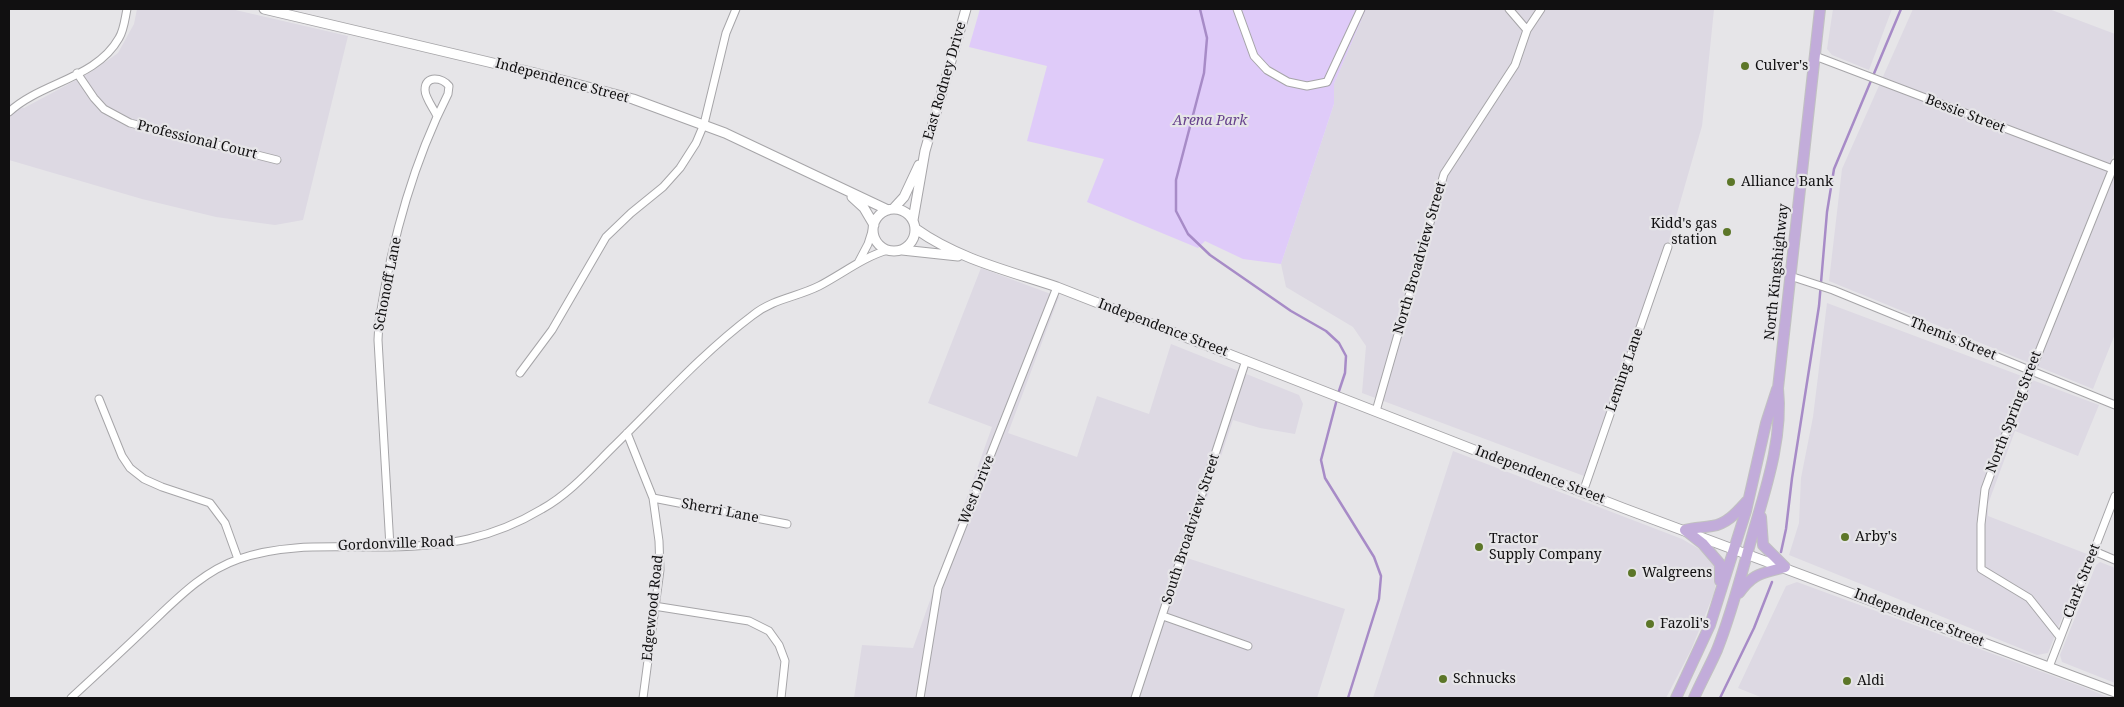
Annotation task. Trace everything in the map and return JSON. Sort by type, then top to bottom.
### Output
[{"type":"main road","name":"North Kingshighway","points":[[1734,601],[1760,509],[1778,430],[1780,410],[1778,388],[1820,9]]},
{"type":"main road","name":"North Kingshighway","points":[[1719,596],[1748,501],[1766,423],[1778,388]]},
{"type":"main road","points":[[1685,530],[1695,526],[1721,524],[1748,501]]},
{"type":"main road","points":[[1760,509],[1763,545],[1784,567]]},
{"type":"main road","points":[[1676,698],[1710,625],[1719,596],[1720,564],[1703,544],[1685,530]]},
{"type":"main road","points":[[1694,698],[1716,651],[1734,601],[1750,580],[1759,573],[1784,567]]},
{"type":"street","points":[[9,112],[17,104],[34,94],[77,73],[106,55],[120,37],[127,9]]},
{"type":"street","name":"Independence Street","points":[[264,9],[578,84],[633,100],[704,124],[846,192],[891,209]]},
{"type":"street","points":[[520,373],[552,330],[606,238],[631,213],[663,187],[680,168],[696,143],[704,124],[726,33],[736,9]]},
{"type":"street","name":"East Rodney Drive","points":[[913,220],[924,153],[966,9]]},
{"type":"street","points":[[1237,9],[1254,56],[1267,70],[1288,82],[1307,86],[1327,82],[1361,9]]},
{"type":"street","points":[[1509,9],[1527,30]]},
{"type":"street","name":"North Broadview Street","points":[[1376,411],[1444,174],[1515,65],[1527,30],[1541,9]]},
{"type":"street","name":"Bessie Street","points":[[1814,56],[2114,167]]},
{"type":"street","name":"Professional Court","points":[[77,73],[104,109],[130,123],[277,160]]},
{"type":"street","name":"Schonoff Lane","points":[[390,547],[378,322],[405,204],[426,142],[448,94],[449,86],[445,80],[438,78],[430,80],[425,90],[437,116]]},
{"type":"street","name":"East Rodney Drive","points":[[891,209],[904,197],[924,153]]},
{"type":"street","name":"North Spring Street","points":[[2060,637],[2028,598],[1981,569],[1981,524],[1985,489],[2030,370],[2114,167]]},
{"type":"street","name":"Independence Street","points":[[846,192],[864,208],[873,226]]},
{"type":"street","points":[[858,263],[868,244],[873,226],[882,213],[891,209],[903,210],[913,220],[916,229],[914,240],[902,250],[888,250],[879,245],[875,239],[873,226]]},
{"type":"street","name":"Independence Street","points":[[916,229],[936,243],[966,257],[1057,288],[1322,389],[1582,492],[2115,692]]},
{"type":"street","name":"Leming Lane","points":[[1582,492],[1668,248]]},
{"type":"street","name":"Gordonville Road","points":[[71,698],[179,596],[204,577],[238,559],[281,549],[309,546],[390,547],[458,542],[508,528],[545,508],[567,492],[709,352],[753,314],[770,303],[814,288],[842,274],[872,255],[888,250]]},
{"type":"street","name":"Independence Street","points":[[902,250],[966,257]]},
{"type":"street","name":"Themis Street","points":[[1790,276],[1833,290],[2115,404]]},
{"type":"street","name":"West Drive","points":[[920,698],[938,588],[1057,288]]},
{"type":"street","name":"South Broadview Street","points":[[1135,698],[1246,360]]},
{"type":"street","points":[[99,399],[122,456],[130,468],[144,479],[210,504],[225,523],[238,559]]},
{"type":"street","name":"Edgewood Road","points":[[627,434],[653,498],[659,541],[660,570],[643,698]]},
{"type":"street","name":"Clark Street","points":[[2049,667],[2115,496]]},
{"type":"street","name":"Sherri Lane","points":[[653,498],[787,524]]},
{"type":"street","points":[[2094,551],[2115,560]]},
{"type":"street","points":[[654,606],[749,621],[769,631],[779,645],[785,661],[781,698]]},
{"type":"street","points":[[1163,616],[1248,646]]},
{"type":"shaded area","points":[[137,9],[231,9],[348,36],[303,220],[275,225],[216,217],[142,199],[9,160],[9,103],[24,108],[91,72],[118,53],[134,24]]},
{"type":"shaded area","points":[[1366,9],[1714,9],[1702,126],[1669,241],[1584,476],[1362,393],[1366,346],[1353,327],[1286,287],[1281,264],[1334,104],[1334,84]]},
{"type":"shaded area","points":[[1833,9],[1892,9],[1869,70],[1832,55],[1827,49]]},
{"type":"shaded area","points":[[1913,9],[2049,9],[2115,34],[2115,151],[2106,174],[2115,178],[2115,334],[2093,389],[1829,281],[1842,169]]},
{"type":"shaded area","points":[[981,268],[1059,297],[1008,433],[1077,457],[1097,396],[1149,414],[1171,344],[1299,395],[1303,404],[1295,434],[1260,428],[1233,420],[1187,558],[1345,609],[1317,698],[854,698],[862,645],[913,648],[992,427],[928,403]]},
{"type":"shaded area","points":[[1827,303],[2099,405],[2078,456],[2015,431],[1988,504],[1988,516],[2087,554],[2048,653],[2037,655],[1789,555],[1799,523],[1801,478],[1813,417]]},
{"type":"shaded area","points":[[1453,451],[1682,539],[1708,554],[1718,572],[1714,593],[1691,650],[1666,698],[1373,698]]},
{"type":"shaded area","points":[[2100,562],[2115,568],[2115,683],[2062,662],[2060,655],[2096,565]]},
{"type":"shaded area","points":[[1797,582],[2110,698],[1763,698],[1738,688],[1786,586]]},
{"type":"green space","name":"Arena Park","points":[[980,9],[1366,9],[1334,84],[1334,104],[1281,264],[1243,259],[1205,241],[1198,248],[1087,202],[1104,159],[1027,141],[1047,66],[969,47]]},
{"type":"waterway","points":[[1200,9],[1207,38],[1204,73],[1176,180],[1176,211],[1188,234],[1210,255],[1291,311],[1326,331],[1339,343],[1346,356],[1345,373],[1338,394]]},
{"type":"waterway","points":[[1781,552],[1819,306],[1827,212],[1834,169],[1901,9]]},
{"type":"waterway","points":[[1337,399],[1321,460],[1325,478],[1374,557],[1381,576],[1379,599],[1348,698]]},
{"type":"waterway","points":[[1720,698],[1754,628],[1772,582]]},
{"type":"place","name":"Culver's","points":[[1745,66]]},
{"type":"place","name":"Alliance Bank","points":[[1731,182]]},
{"type":"place","name":"Kidd's gas station","points":[[1727,232]]},
{"type":"place","name":"Arby's","points":[[1845,537]]},
{"type":"place","name":"Tractor Supply Company","points":[[1479,547]]},
{"type":"place","name":"Walgreens","points":[[1632,573]]},
{"type":"place","name":"Fazoli's","points":[[1650,624]]},
{"type":"place","name":"Schnucks","points":[[1443,679]]},
{"type":"place","name":"Aldi","points":[[1847,681]]}]
